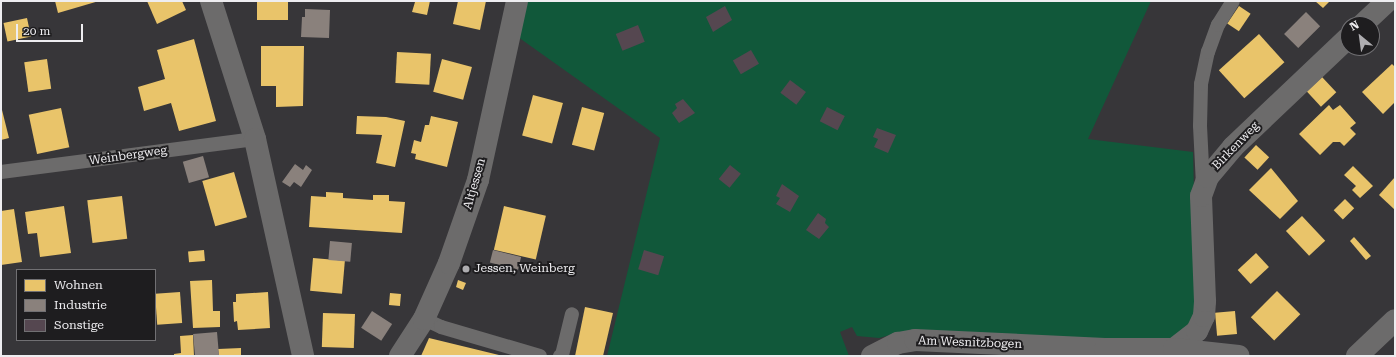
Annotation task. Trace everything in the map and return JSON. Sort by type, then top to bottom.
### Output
[{"type":"street","points":[[211,1],[255,139],[303,356]]},
{"type":"street","name":"Altjessen","points":[[400,356],[424,319],[449,263],[478,180],[517,1]]},
{"type":"street","points":[[1372,16],[1388,1]]},
{"type":"street","name":"Birkenweg","points":[[1203,185],[1233,147],[1340,46]]},
{"type":"street","points":[[1174,349],[1197,331],[1204,316],[1205,301],[1201,196],[1203,185]]},
{"type":"street","points":[[1357,356],[1395,320]]},
{"type":"street","name":"Am Wesnitzbogen","points":[[872,356],[876,352],[898,343],[915,340],[1105,349],[1174,349],[1239,356]]},
{"type":"lane","points":[[1203,185],[1200,126],[1202,84],[1208,52],[1218,25],[1232,1]]},
{"type":"lane","name":"Weinbergweg","points":[[1,172],[255,139]]},
{"type":"lane","points":[[560,356],[562,355],[572,314]]},
{"type":"lane","points":[[424,319],[441,327],[540,356]]},
{"type":"green space","points":[[527,1],[1151,1],[1088,139],[1193,152],[1197,317],[1170,342],[894,334],[879,338],[857,336],[852,327],[840,332],[849,356],[607,356],[660,138],[518,37]]},
{"type":"building: Wohnen","points":[[55,1],[99,1],[58,13]]},
{"type":"building: Wohnen","points":[[147,1],[182,1],[186,10],[157,24]]},
{"type":"building: Wohnen","points":[[257,1],[288,1],[288,20],[257,20]]},
{"type":"building: Wohnen","points":[[412,1],[430,1],[427,15],[412,12],[415,2]]},
{"type":"building: Wohnen","points":[[458,1],[486,1],[480,30],[453,24]]},
{"type":"building: Wohnen","points":[[1315,1],[1330,1],[1323,8]]},
{"type":"building: Wohnen","points":[[1239,6],[1251,14],[1239,31],[1227,23]]},
{"type":"building: Wohnen","points":[[27,18],[31,37],[7,42],[4,23]]},
{"type":"building: Wohnen","points":[[1259,34],[1284,62],[1244,98],[1219,70]]},
{"type":"building: Wohnen","points":[[194,39],[216,121],[179,131],[171,103],[144,111],[138,87],[165,79],[157,50]]},
{"type":"building: Wohnen","points":[[261,46],[304,46],[303,106],[276,107],[276,86],[261,86]]},
{"type":"building: Wohnen","points":[[397,52],[431,54],[429,85],[395,83]]},
{"type":"building: Wohnen","points":[[47,59],[51,89],[28,92],[24,62]]},
{"type":"building: Wohnen","points":[[442,59],[472,67],[463,100],[433,92]]},
{"type":"building: Wohnen","points":[[1392,64],[1395,67],[1395,102],[1383,114],[1362,92]]},
{"type":"building: Wohnen","points":[[1322,77],[1336,92],[1321,107],[1307,91]]},
{"type":"building: Wohnen","points":[[533,95],[563,103],[552,144],[522,136]]},
{"type":"building: Wohnen","points":[[1329,105],[1333,110],[1340,105],[1356,123],[1350,128],[1356,134],[1344,146],[1340,142],[1333,142],[1320,155],[1299,134]]},
{"type":"building: Wohnen","points":[[1,106],[9,138],[1,140]]},
{"type":"building: Wohnen","points":[[582,107],[604,113],[594,151],[572,145]]},
{"type":"building: Wohnen","points":[[61,108],[69,147],[37,154],[29,115]]},
{"type":"building: Wohnen","points":[[357,116],[386,117],[405,121],[395,167],[376,163],[382,135],[356,134]]},
{"type":"building: Wohnen","points":[[431,116],[458,122],[447,167],[415,159],[416,154],[411,153],[414,140],[421,142],[425,125],[429,125]]},
{"type":"building: Wohnen","points":[[1256,145],[1269,157],[1258,170],[1244,157]]},
{"type":"building: Wohnen","points":[[1353,166],[1373,186],[1360,198],[1352,190],[1356,186],[1344,175]]},
{"type":"building: Wohnen","points":[[1271,168],[1298,201],[1280,219],[1249,190]]},
{"type":"building: Wohnen","points":[[234,172],[247,217],[215,226],[202,181]]},
{"type":"building: Wohnen","points":[[1395,177],[1395,210],[1379,195]]},
{"type":"building: Wohnen","points":[[326,192],[343,193],[343,198],[373,200],[373,195],[389,195],[389,201],[405,202],[402,233],[309,227],[311,196],[326,197]]},
{"type":"building: Wohnen","points":[[122,196],[127,239],[93,243],[87,200]]},
{"type":"building: Wohnen","points":[[1345,199],[1354,208],[1343,220],[1334,210]]},
{"type":"building: Wohnen","points":[[64,206],[71,253],[40,257],[37,233],[28,234],[25,212]]},
{"type":"building: Wohnen","points":[[504,206],[546,216],[536,260],[494,250]]},
{"type":"building: Wohnen","points":[[14,209],[22,262],[1,265],[1,211]]},
{"type":"building: Wohnen","points":[[1302,216],[1325,241],[1309,256],[1286,231]]},
{"type":"building: Wohnen","points":[[1354,237],[1371,256],[1366,260],[1350,241]]},
{"type":"building: Wohnen","points":[[204,250],[205,261],[189,262],[188,251]]},
{"type":"building: Wohnen","points":[[1256,253],[1269,267],[1251,284],[1238,270]]},
{"type":"building: Wohnen","points":[[313,258],[345,261],[342,294],[310,291]]},
{"type":"building: Wohnen","points":[[212,280],[213,311],[220,311],[220,327],[193,328],[190,281]]},
{"type":"building: Wohnen","points":[[458,280],[466,283],[463,290],[456,287]]},
{"type":"building: Wohnen","points":[[1277,291],[1300,314],[1274,340],[1251,317]]},
{"type":"building: Wohnen","points":[[180,292],[182,323],[157,325],[156,294]]},
{"type":"building: Wohnen","points":[[268,292],[270,328],[238,330],[237,321],[234,322],[233,302],[236,302],[236,294]]},
{"type":"building: Wohnen","points":[[390,293],[401,294],[400,306],[389,305]]},
{"type":"building: Wohnen","points":[[585,307],[613,313],[603,356],[575,356]]},
{"type":"building: Wohnen","points":[[1235,311],[1237,334],[1217,336],[1215,313]]},
{"type":"building: Wohnen","points":[[323,313],[355,314],[354,348],[322,347]]},
{"type":"building: Wohnen","points":[[193,335],[194,356],[174,356],[174,354],[181,353],[180,336]]},
{"type":"building: Wohnen","points":[[429,338],[499,355],[499,356],[421,356]]},
{"type":"building: Wohnen","points":[[241,348],[241,356],[219,356],[218,349]]},
{"type":"building: Industrie","points":[[305,9],[330,10],[329,38],[301,37],[302,17],[305,17]]},
{"type":"building: Industrie","points":[[1306,12],[1320,26],[1298,48],[1284,34]]},
{"type":"building: Industrie","points":[[203,156],[209,177],[189,183],[183,162]]},
{"type":"building: Industrie","points":[[295,164],[303,170],[306,165],[312,170],[301,187],[294,182],[290,187],[282,182]]},
{"type":"building: Industrie","points":[[330,241],[352,243],[350,262],[328,260]]},
{"type":"building: Industrie","points":[[493,250],[521,257],[518,270],[490,263]]},
{"type":"building: Industrie","points":[[372,311],[392,324],[381,341],[361,328]]},
{"type":"building: Industrie","points":[[217,332],[219,356],[195,356],[193,334]]},
{"type":"building: Sonstige","points":[[725,6],[732,20],[713,32],[706,17]]},
{"type":"building: Sonstige","points":[[638,25],[645,42],[622,51],[616,34]]},
{"type":"building: Sonstige","points":[[751,50],[759,64],[741,74],[733,60]]},
{"type":"building: Sonstige","points":[[790,80],[806,92],[796,105],[780,93]]},
{"type":"building: Sonstige","points":[[683,99],[695,113],[679,123],[672,113],[677,108],[675,104]]},
{"type":"building: Sonstige","points":[[827,107],[845,116],[838,130],[820,121]]},
{"type":"building: Sonstige","points":[[877,128],[896,135],[888,153],[874,147],[878,139],[873,137]]},
{"type":"building: Sonstige","points":[[730,165],[741,174],[730,188],[719,179]]},
{"type":"building: Sonstige","points":[[782,184],[799,196],[790,212],[776,204],[780,198],[776,196]]},
{"type":"building: Sonstige","points":[[818,213],[826,219],[825,223],[829,227],[819,239],[806,230]]},
{"type":"building: Sonstige","points":[[644,250],[664,256],[658,275],[638,269]]},
{"type":"place","name":"Jessen, Weinberg","points":[[466,269]]}]
